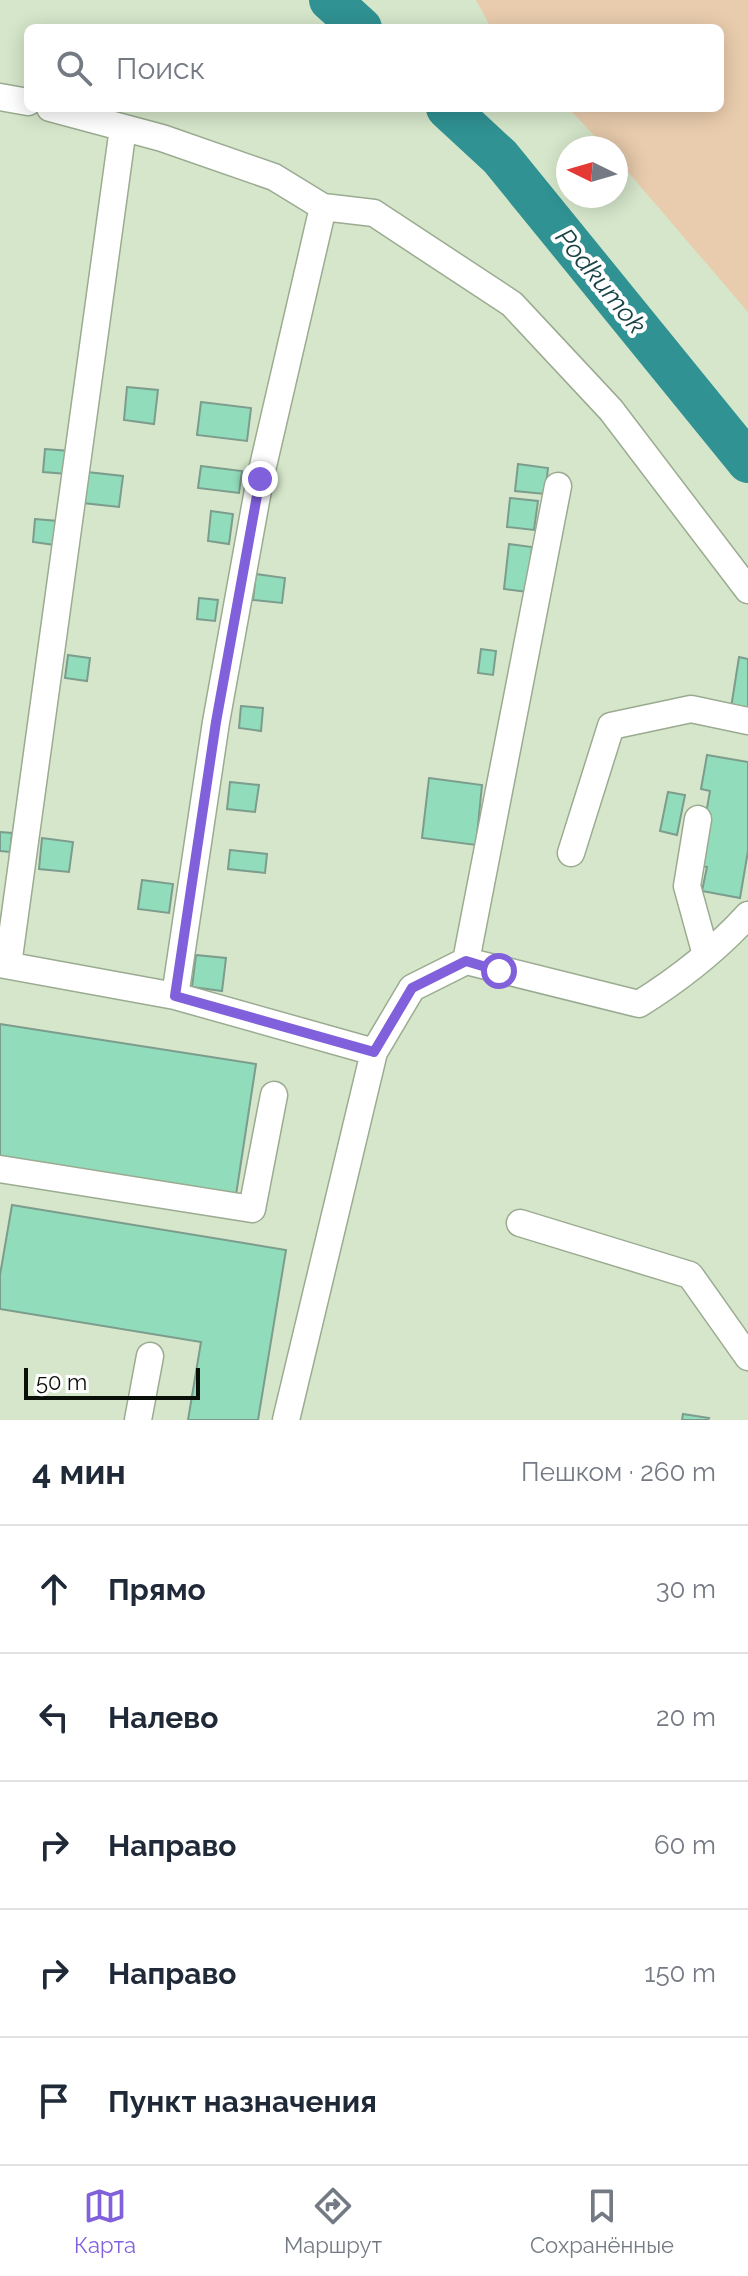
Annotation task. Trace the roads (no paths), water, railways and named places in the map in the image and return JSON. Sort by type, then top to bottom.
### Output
[{"type":"street","points":[[0,97],[24,101]]},
{"type":"street","points":[[65,112],[274,177],[323,207],[374,213],[512,304],[611,410],[748,590]]},
{"type":"street","points":[[123,128],[4,965],[175,996],[374,1052]]},
{"type":"street","points":[[175,996],[216,722],[260,479],[323,207]]},
{"type":"street","points":[[466,961],[558,486]]},
{"type":"street","points":[[571,853],[611,726],[691,709],[748,721]]},
{"type":"street","points":[[698,819],[687,886],[706,955]]},
{"type":"street","points":[[286,1420],[374,1052],[412,988],[466,961],[639,1004],[669,986],[748,915]]},
{"type":"street","points":[[0,1169],[252,1209],[274,1095]]},
{"type":"street","points":[[520,1223],[690,1275],[748,1357]]},
{"type":"street","points":[[138,1420],[150,1356]]},
{"type":"waterway","name":"Podkumok","points":[[330,0],[357,24]]},
{"type":"waterway","name":"Podkumok","points":[[451,112],[500,157],[748,462]]}]
